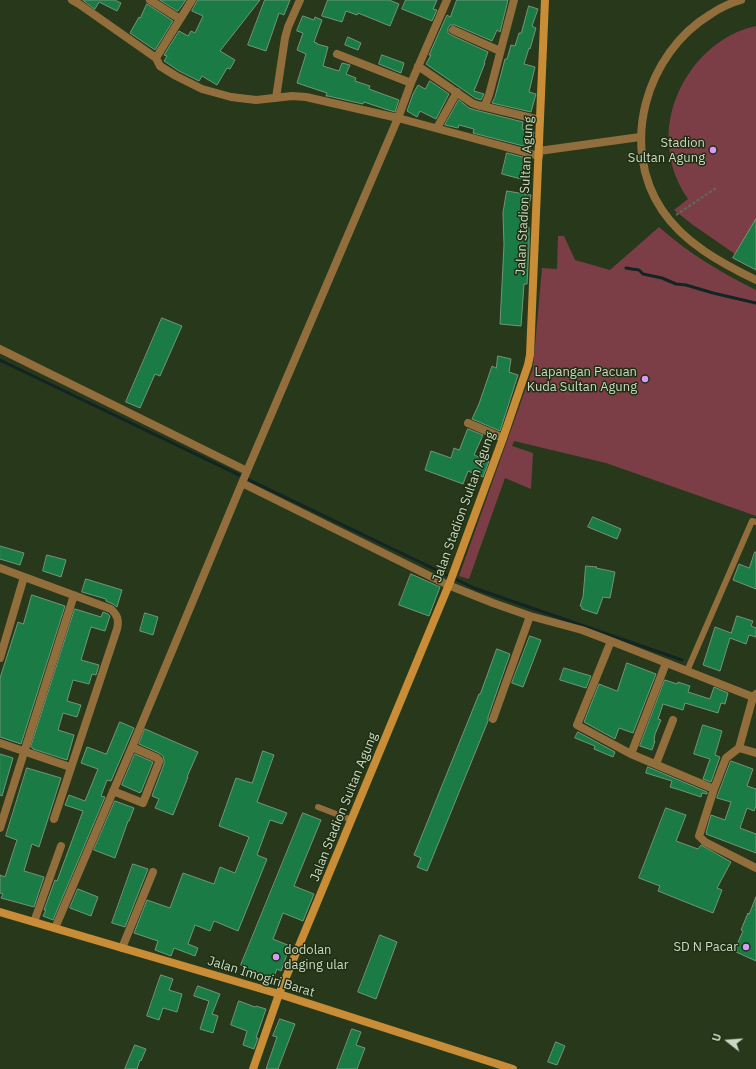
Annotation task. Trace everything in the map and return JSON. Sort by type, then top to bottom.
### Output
[{"type":"main road","name":"Jalan Stadion Sultan Agung","points":[[253,1069],[279,994],[453,573],[525,374],[530,355],[545,0]]},
{"type":"main road","name":"Jalan Imogiri Barat","points":[[0,912],[279,994],[513,1069]]},
{"type":"street","points":[[150,0],[180,19]]},
{"type":"street","points":[[156,58],[192,0]]},
{"type":"street","points":[[276,98],[285,38],[288,27],[300,0]]},
{"type":"street","points":[[55,928],[447,0]]},
{"type":"street","points":[[482,106],[485,105],[489,95],[514,0]]},
{"type":"street","points":[[737,0],[717,10],[696,24],[686,33],[668,55],[654,78],[645,103],[640,137],[644,165],[650,187],[654,198],[668,220],[703,250],[728,266],[756,280]]},
{"type":"street","points":[[77,1],[156,58],[160,66],[202,89],[231,98],[256,100],[292,96],[306,97],[398,118],[539,154],[640,137]]},
{"type":"street","points":[[453,30],[500,51]]},
{"type":"street","points":[[337,54],[411,83]]},
{"type":"street","points":[[418,66],[478,106],[540,120]]},
{"type":"street","points":[[437,128],[457,92]]},
{"type":"street","points":[[0,349],[449,583],[493,603],[530,616],[582,630],[754,696],[739,748],[726,758],[699,836],[705,842],[756,868]]},
{"type":"street","points":[[468,423],[503,438]]},
{"type":"street","points":[[0,568],[111,609],[117,615],[119,621],[54,819]]},
{"type":"street","points":[[0,658],[24,577]]},
{"type":"street","points":[[0,828],[74,596]]},
{"type":"street","points":[[493,719],[530,616]]},
{"type":"street","points":[[611,641],[576,725],[631,754],[714,789]]},
{"type":"street","points":[[631,754],[666,663]]},
{"type":"street","points":[[656,764],[672,720]]},
{"type":"street","points":[[0,743],[70,767]]},
{"type":"street","points":[[113,791],[143,803],[159,760],[132,747]]},
{"type":"street","points":[[739,748],[756,753]]},
{"type":"street","points":[[34,922],[61,846]]},
{"type":"street","points":[[122,948],[153,872]]},
{"type":"lane","points":[[687,671],[752,521],[756,522]]},
{"type":"lane","points":[[318,806],[352,820]]},
{"type":"path","points":[[668,220],[716,188]]},
{"type":"shaded area","name":"Stadion Sultan Agung","points":[[756,26],[756,270],[733,258],[735,254],[674,210],[688,199],[675,174],[671,160],[669,125],[681,87],[692,70],[705,55],[720,42],[737,32]]},
{"type":"shaded area","name":"Lapangan Pacuan Kuda Sultan Agung","points":[[659,227],[706,262],[756,290],[756,516],[606,463],[514,441],[512,446],[533,453],[531,489],[505,478],[469,579],[459,576],[533,368],[542,268],[557,269],[558,236],[564,236],[575,260],[610,270]]},
{"type":"building","points":[[83,0],[115,0],[121,3],[117,11],[99,2],[95,9]]},
{"type":"building","points":[[160,0],[186,0],[178,11]]},
{"type":"building","points":[[198,0],[260,0],[220,51],[235,60],[230,69],[227,68],[217,85],[202,76],[199,81],[179,71],[164,61],[167,56],[164,55],[179,31],[188,36],[191,31],[195,33],[203,16],[192,11]]},
{"type":"building","points":[[265,0],[290,0],[284,15],[279,13],[266,51],[248,45]]},
{"type":"building","points":[[328,0],[389,0],[399,4],[390,26],[358,13],[357,15],[346,11],[342,22],[322,16]]},
{"type":"building","points":[[406,0],[437,0],[433,9],[437,10],[432,21],[402,9]]},
{"type":"building","points":[[457,0],[508,0],[500,32],[497,30],[492,41],[455,25],[450,25],[448,28],[448,33],[451,35],[488,52],[474,91],[484,94],[481,100],[475,98],[426,64],[447,15],[450,17]]},
{"type":"building","points":[[147,4],[173,21],[155,50],[130,33]]},
{"type":"building","points":[[529,6],[538,9],[532,26],[536,28],[524,64],[535,67],[529,92],[536,94],[531,112],[492,103],[505,59],[507,59],[511,45],[515,46],[519,33],[521,33]]},
{"type":"building","points":[[303,16],[314,20],[315,17],[322,20],[314,42],[328,47],[323,66],[339,71],[342,63],[350,65],[346,74],[356,78],[355,81],[370,86],[369,89],[399,100],[395,112],[364,102],[363,104],[326,96],[327,93],[297,83],[306,54],[297,50],[303,33],[297,31]]},
{"type":"building","points":[[348,37],[361,43],[358,50],[345,45]]},
{"type":"building","points":[[382,55],[404,63],[401,73],[379,64]]},
{"type":"building","points":[[430,81],[449,94],[436,119],[420,111],[417,117],[407,111],[418,85],[425,89]]},
{"type":"building","points":[[459,100],[469,108],[523,122],[522,129],[534,132],[531,148],[473,133],[474,129],[459,125],[458,128],[445,125]]},
{"type":"building","points":[[507,153],[526,158],[521,179],[502,174]]},
{"type":"building","points":[[507,191],[531,195],[525,227],[529,227],[529,246],[527,284],[524,284],[521,326],[500,324],[504,245],[503,213]]},
{"type":"building","points":[[756,219],[756,270],[733,258]]},
{"type":"building","points":[[162,318],[182,326],[160,376],[155,374],[140,408],[126,402]]},
{"type":"building","points":[[498,356],[511,359],[509,372],[518,375],[500,431],[472,419],[479,404],[492,366],[496,368]]},
{"type":"building","points":[[468,429],[483,435],[474,455],[489,461],[483,477],[468,471],[463,484],[425,470],[431,451],[451,458],[454,448],[459,450]]},
{"type":"building","points":[[593,517],[621,529],[617,539],[588,527]]},
{"type":"building","points":[[0,546],[24,553],[20,565],[0,559]]},
{"type":"building","points":[[755,552],[756,589],[733,580],[739,564],[749,568]]},
{"type":"building","points":[[47,555],[66,560],[61,577],[43,571]]},
{"type":"building","points":[[586,566],[597,567],[596,568],[615,572],[610,598],[603,597],[597,614],[582,609],[580,606],[583,597]]},
{"type":"building","points":[[411,574],[440,587],[429,616],[399,605]]},
{"type":"building","points":[[86,579],[122,590],[117,607],[106,601],[106,599],[82,592]]},
{"type":"building","points":[[32,595],[65,606],[21,744],[0,737],[0,678],[18,622],[23,624]]},
{"type":"building","points":[[75,609],[101,617],[103,612],[110,616],[105,631],[91,627],[81,660],[99,665],[96,675],[92,674],[89,684],[73,680],[67,701],[81,705],[77,717],[63,713],[58,730],[74,735],[67,760],[33,749],[31,747]]},
{"type":"building","points":[[145,613],[158,617],[153,635],[140,631]]},
{"type":"building","points":[[737,616],[753,621],[751,626],[756,628],[756,637],[749,635],[746,644],[730,638],[720,671],[703,665],[715,627],[731,633]]},
{"type":"building","points":[[530,636],[541,640],[523,687],[512,683]]},
{"type":"building","points":[[497,649],[510,654],[488,717],[488,721],[427,871],[417,867],[421,858],[414,855]]},
{"type":"building","points":[[627,663],[656,674],[633,733],[619,728],[615,739],[584,722],[599,684],[617,691]]},
{"type":"building","points":[[564,668],[591,676],[586,688],[560,680]]},
{"type":"building","points":[[665,680],[690,686],[688,692],[710,699],[714,687],[728,693],[725,704],[721,703],[718,713],[685,703],[683,710],[663,704],[658,719],[661,720],[655,734],[655,741],[652,750],[640,746]]},
{"type":"building","points":[[120,722],[134,728],[111,781],[107,780],[101,796],[105,797],[53,920],[43,916],[46,910],[44,910],[55,880],[57,881],[83,811],[65,805],[69,795],[85,801],[98,769],[81,763],[87,747],[106,754]]},
{"type":"building","points":[[703,725],[722,731],[715,755],[720,757],[711,782],[703,779],[710,759],[694,754]]},
{"type":"building","points":[[145,729],[198,752],[173,815],[155,808],[159,799],[152,796],[164,764],[164,760],[163,756],[159,753],[139,744]]},
{"type":"building","points":[[578,732],[615,752],[613,757],[594,749],[595,746],[575,738]]},
{"type":"building","points":[[263,751],[274,755],[257,802],[287,813],[282,824],[270,820],[257,855],[267,859],[238,931],[214,921],[210,931],[195,925],[188,944],[198,948],[195,956],[174,948],[171,956],[155,950],[158,941],[134,933],[147,900],[170,908],[183,873],[214,884],[220,867],[235,873],[249,837],[219,826],[236,778],[252,783]]},
{"type":"building","points":[[0,754],[13,758],[2,796],[0,795]]},
{"type":"building","points":[[135,754],[153,762],[140,793],[122,785]]},
{"type":"building","points":[[731,761],[753,769],[747,786],[756,789],[756,806],[754,811],[747,808],[740,828],[756,834],[756,853],[706,834],[711,815],[725,820],[731,802],[717,798]]},
{"type":"building","points":[[648,767],[707,792],[707,794],[702,793],[701,797],[670,787],[672,781],[646,773]]},
{"type":"building","points":[[27,768],[61,778],[39,847],[32,844],[24,871],[44,877],[34,907],[1,898],[3,894],[0,893],[0,875],[5,877],[17,840],[6,836]]},
{"type":"building","points":[[115,801],[134,808],[115,858],[94,850]]},
{"type":"building","points":[[666,808],[686,815],[676,841],[698,849],[701,845],[731,862],[717,888],[722,890],[713,913],[658,891],[660,886],[639,878]]},
{"type":"building","points":[[303,813],[321,820],[294,886],[314,894],[303,921],[283,913],[273,939],[290,946],[281,971],[277,969],[273,979],[259,974],[257,978],[242,972],[244,967],[241,965]]},
{"type":"building","points":[[133,864],[148,869],[125,927],[112,923]]},
{"type":"building","points":[[78,889],[98,897],[91,916],[70,908]]},
{"type":"building","points":[[756,897],[756,961],[734,951],[743,931],[741,930]]},
{"type":"building","points":[[380,935],[397,942],[376,999],[358,992]]},
{"type":"building","points":[[161,975],[173,979],[169,990],[182,994],[177,1012],[163,1008],[159,1020],[147,1016]]},
{"type":"building","points":[[198,986],[220,994],[212,1014],[218,1016],[213,1033],[200,1029],[209,1001],[194,996]]},
{"type":"building","points":[[239,1001],[255,1007],[266,1009],[256,1038],[258,1038],[254,1049],[243,1045],[247,1031],[231,1025]]},
{"type":"building","points":[[280,1019],[295,1024],[278,1069],[266,1069],[277,1037],[273,1036]]},
{"type":"building","points":[[352,1029],[361,1032],[356,1045],[365,1048],[357,1069],[337,1069]]},
{"type":"building","points":[[556,1042],[565,1046],[557,1065],[548,1062]]},
{"type":"building","points":[[135,1045],[146,1049],[137,1069],[125,1069]]},
{"type":"waterway","points":[[626,268],[639,270],[643,274],[662,278],[676,284],[686,285],[756,303]]},
{"type":"waterway","points":[[0,360],[474,588],[682,660]]},
{"type":"place","name":"Stadion Sultan Agung","points":[[713,150]]},
{"type":"place","name":"Lapangan Pacuan Kuda Sultan Agung","points":[[645,379]]},
{"type":"place","name":"SD N Pacar","points":[[746,947]]},
{"type":"place","name":"dodolan daging ular","points":[[276,957]]}]
